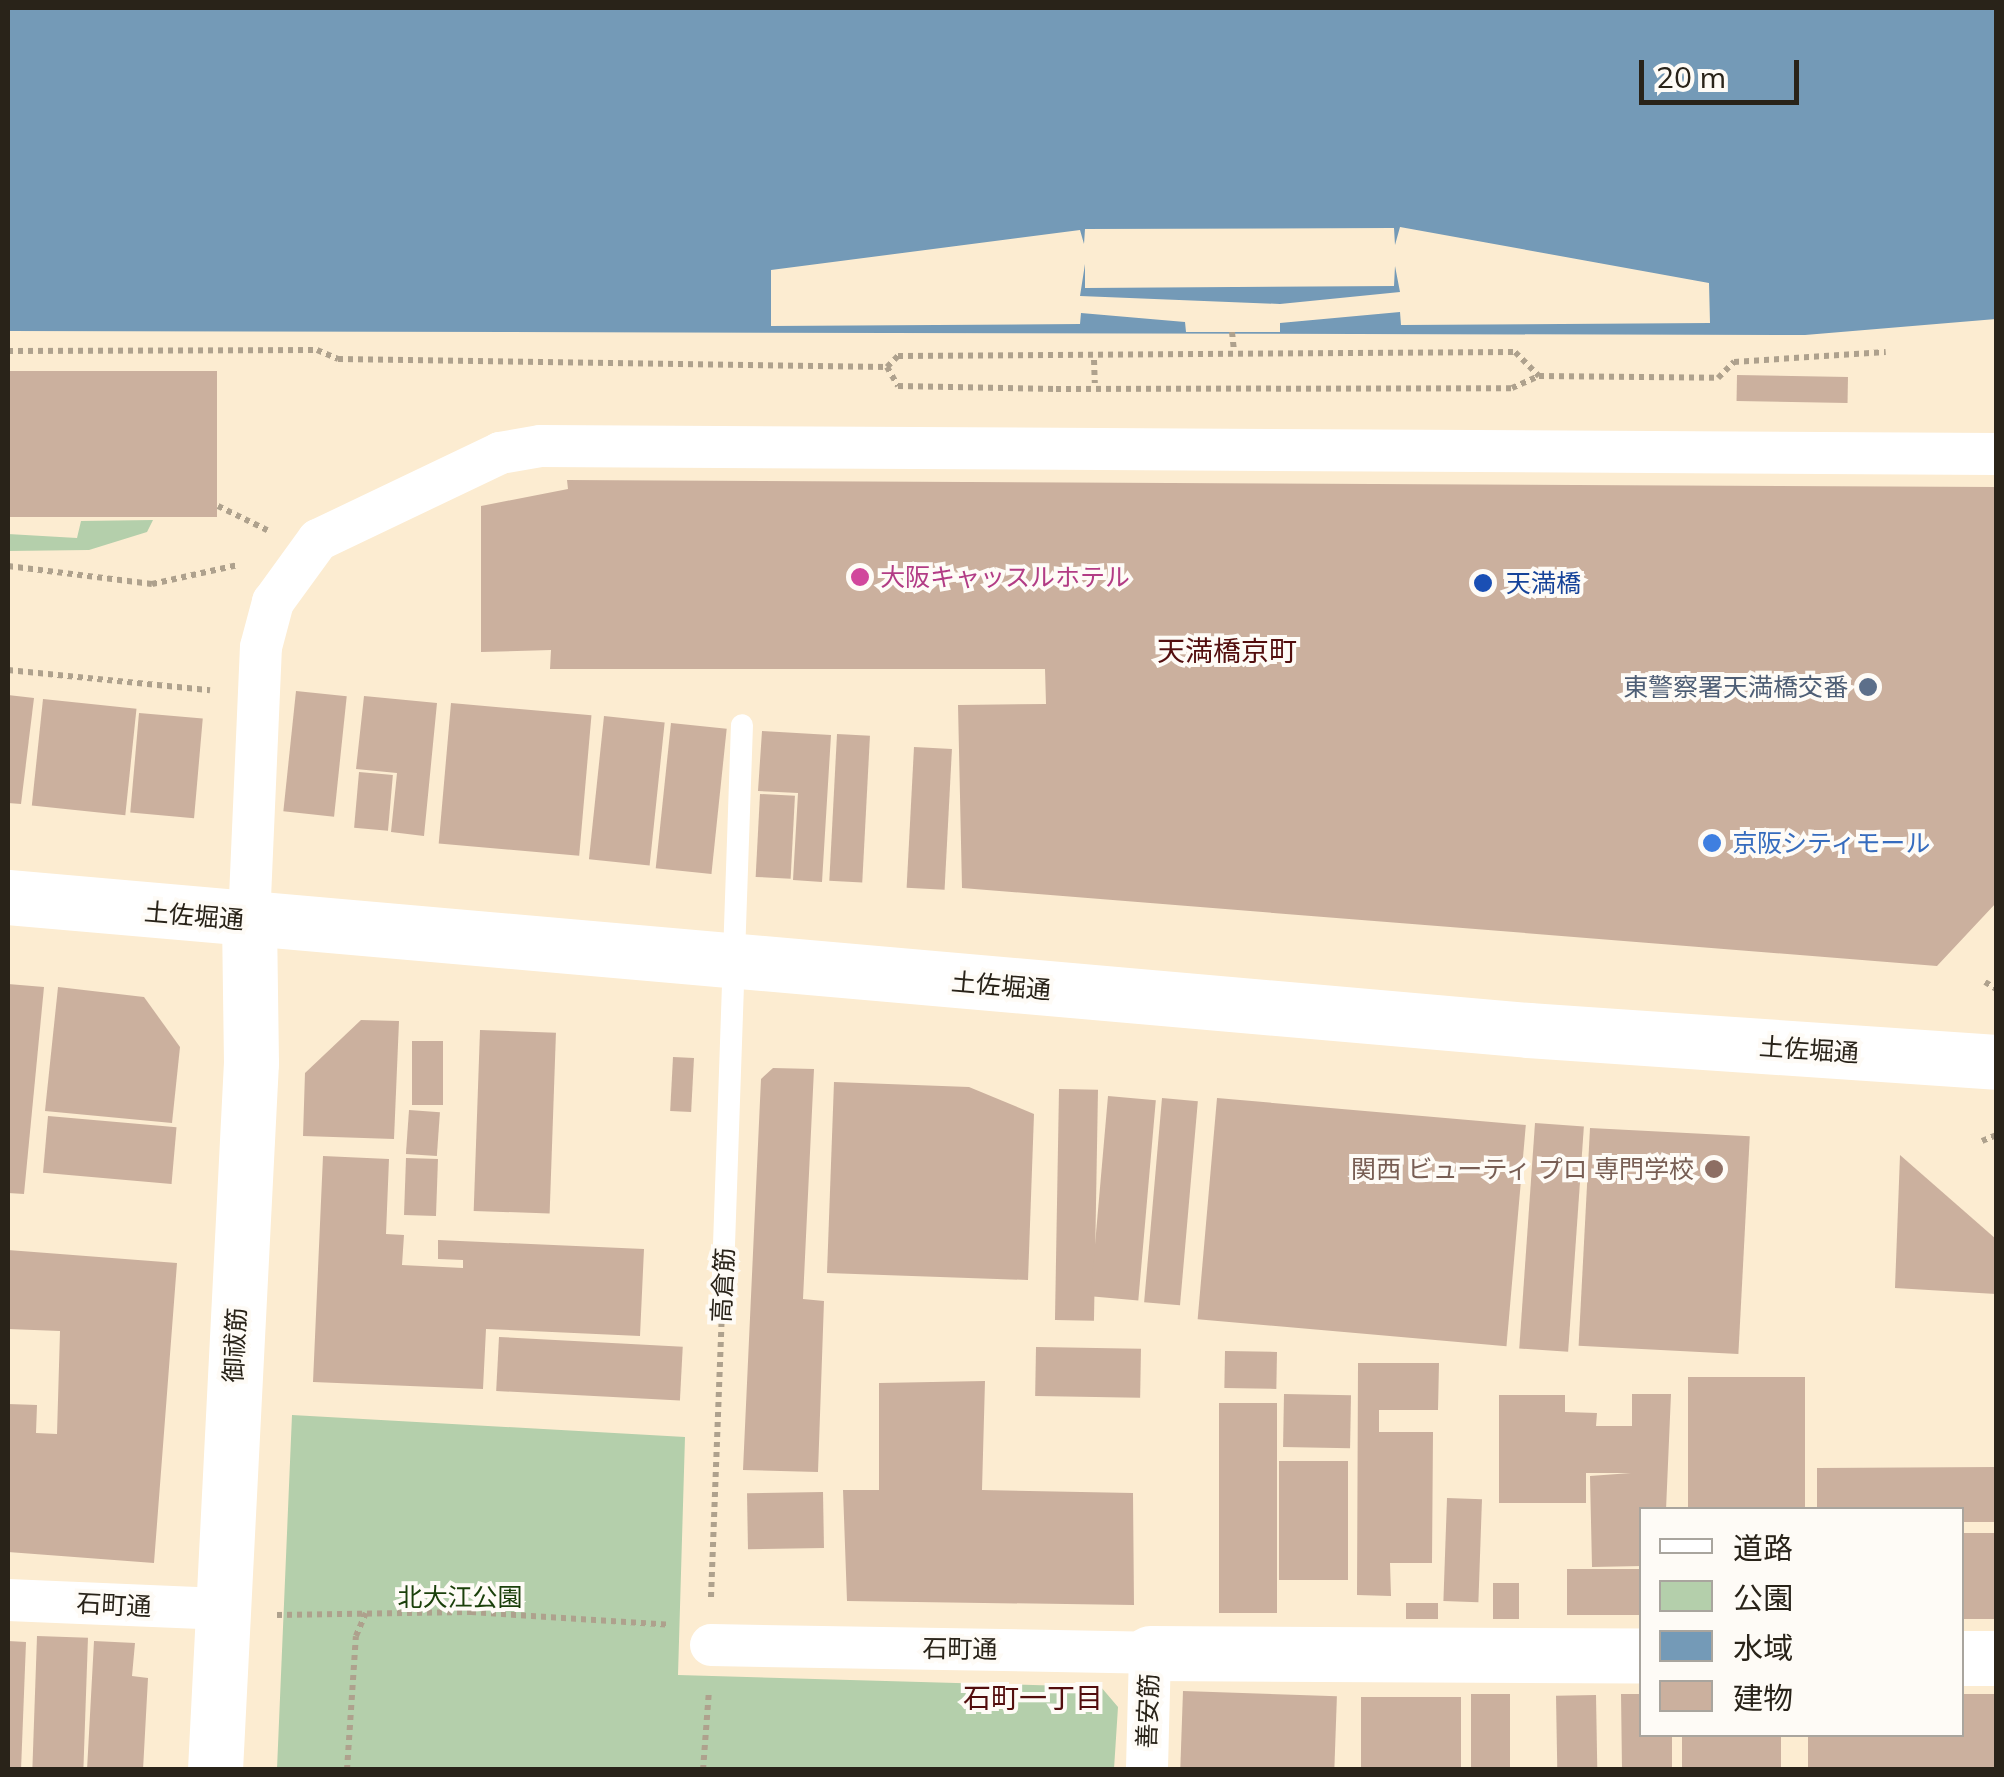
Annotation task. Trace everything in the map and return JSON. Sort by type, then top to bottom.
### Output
[{"type":"main road","name":"土佐堀通","points":[[8,897],[734,963],[1996,1062]]},
{"type":"main road","name":"御祓筋","points":[[215,1770],[220,1609],[252,1063],[250,921]]},
{"type":"main road","name":"石町通","points":[[1150,1652],[1639,1656]]},
{"type":"main road","points":[[1964,1658],[1996,1658]]},
{"type":"street","points":[[250,921],[258,684],[273,602],[318,540],[500,452],[540,446],[1996,454]]},
{"type":"street","name":"石町通","points":[[8,1600],[220,1609]]},
{"type":"street","name":"石町通","points":[[711,1626],[1150,1652]]},
{"type":"street","name":"善安筋","points":[[1147,1770],[1150,1652]]},
{"type":"lane","name":"高倉筋","points":[[723,1274],[742,724]]},
{"type":"path","points":[[1232,332],[1234,351]]},
{"type":"path","points":[[8,351],[317,350],[338,359],[887,367],[898,356],[1094,360],[1122,351],[1515,352],[1539,376]]},
{"type":"path","points":[[887,367],[898,386],[1512,388],[1539,376],[1718,378],[1734,362],[1886,352]]},
{"type":"path","points":[[1094,360],[1094,384]]},
{"type":"path","points":[[218,506],[282,537]]},
{"type":"path","points":[[8,566],[152,584],[246,564]]},
{"type":"path","points":[[8,670],[220,690]]},
{"type":"path","points":[[1985,982],[1996,989]]},
{"type":"path","points":[[1982,1141],[1996,1134]]},
{"type":"path","name":"高倉筋","points":[[703,1770],[723,1274]]},
{"type":"path","points":[[347,1770],[356,1636],[366,1613]]},
{"type":"path","points":[[283,1615],[366,1613],[711,1626]]},
{"type":"green space","points":[[153,520],[147,532],[89,550],[8,551],[8,534],[77,538],[81,521]]},
{"type":"green space","name":"北大江公園","points":[[292,1415],[685,1437],[678,1675],[1101,1687],[1118,1707],[1114,1769],[277,1769]]},
{"type":"water","points":[[8,8],[1996,8],[1996,319],[1805,335],[8,331]]},
{"type":"pier","points":[[1400,227],[1709,283],[1710,323],[1401,325],[1400,312],[1280,323],[1280,332],[1186,332],[1185,322],[1081,313],[1080,324],[771,326],[771,270],[1080,230],[1084,244],[1085,229],[1394,228],[1395,245]],"holes":[[[1085,264],[1085,288],[1394,286],[1395,266],[1400,292],[1280,304],[1080,296]]]},
{"type":"building","points":[[8,371],[217,371],[217,517],[8,517]]},
{"type":"building","points":[[1737,375],[1848,377],[1848,403],[1737,401]]},
{"type":"building","points":[[567,480],[1996,487],[1996,903],[1937,966],[962,888],[958,705],[1046,704],[1045,669],[550,669],[551,650],[481,652],[481,506],[568,489]]},
{"type":"building","points":[[296,691],[347,696],[334,817],[283,811]]},
{"type":"building","points":[[8,695],[34,698],[21,804],[8,803]]},
{"type":"building","points":[[364,696],[437,703],[424,836],[391,832],[397,773],[356,769]]},
{"type":"building","points":[[43,699],[136,709],[125,815],[32,805]]},
{"type":"building","points":[[451,703],[591,715],[579,856],[439,843]]},
{"type":"building","points":[[139,713],[203,719],[194,818],[130,813]]},
{"type":"building","points":[[604,716],[665,722],[650,866],[589,859]]},
{"type":"building","points":[[671,723],[727,729],[711,874],[656,868]]},
{"type":"building","points":[[762,731],[831,735],[822,882],[793,880],[798,793],[758,791]]},
{"type":"building","points":[[837,734],[870,736],[862,883],[829,881]]},
{"type":"building","points":[[914,747],[952,749],[945,890],[907,888]]},
{"type":"building","points":[[359,772],[393,775],[388,831],[354,828]]},
{"type":"building","points":[[760,794],[795,796],[791,879],[756,877]]},
{"type":"building","points":[[8,984],[44,987],[24,1194],[8,1193]]},
{"type":"building","points":[[58,987],[144,997],[180,1047],[172,1123],[45,1111]]},
{"type":"building","points":[[361,1020],[399,1021],[394,1139],[303,1136],[305,1073]]},
{"type":"building","points":[[480,1030],[556,1033],[550,1214],[474,1211]]},
{"type":"building","points":[[412,1041],[443,1041],[443,1105],[412,1105]]},
{"type":"building","points":[[673,1057],[694,1058],[691,1112],[670,1111]]},
{"type":"building","points":[[773,1068],[814,1069],[803,1299],[824,1301],[818,1472],[743,1470],[761,1079]]},
{"type":"building","points":[[834,1082],[969,1087],[1034,1114],[1028,1280],[827,1273]]},
{"type":"building","points":[[1059,1089],[1098,1090],[1094,1321],[1055,1320]]},
{"type":"building","points":[[1108,1096],[1156,1100],[1138,1300],[1090,1296]]},
{"type":"building","points":[[1162,1098],[1198,1101],[1180,1305],[1144,1302]]},
{"type":"building","points":[[1217,1098],[1526,1125],[1506,1346],[1198,1319]]},
{"type":"building","points":[[409,1110],[440,1112],[437,1156],[406,1154]]},
{"type":"building","points":[[48,1116],[177,1127],[172,1184],[43,1173]]},
{"type":"building","points":[[1535,1123],[1584,1126],[1568,1352],[1519,1348]]},
{"type":"building","points":[[1590,1128],[1750,1136],[1738,1354],[1579,1346]]},
{"type":"building","points":[[1900,1155],[1996,1239],[1996,1294],[1895,1288]]},
{"type":"building","points":[[323,1156],[389,1159],[386,1234],[404,1235],[402,1265],[463,1268],[463,1260],[438,1259],[438,1240],[644,1249],[640,1336],[486,1329],[483,1389],[313,1382]]},
{"type":"building","points":[[406,1158],[438,1159],[436,1216],[404,1215]]},
{"type":"building","points":[[8,1250],[177,1263],[154,1563],[8,1552],[8,1404],[37,1405],[36,1433],[57,1434],[60,1331],[8,1329]]},
{"type":"building","points":[[499,1337],[683,1347],[680,1401],[496,1391]]},
{"type":"building","points":[[1036,1347],[1141,1349],[1140,1398],[1035,1396]]},
{"type":"building","points":[[1225,1351],[1277,1352],[1276,1389],[1224,1388]]},
{"type":"building","points":[[1358,1363],[1439,1363],[1438,1410],[1379,1410],[1379,1432],[1433,1432],[1432,1563],[1390,1563],[1391,1596],[1357,1595]]},
{"type":"building","points":[[1688,1377],[1805,1377],[1805,1507],[1688,1507]]},
{"type":"building","points":[[985,1381],[982,1490],[1133,1493],[1134,1605],[847,1601],[843,1490],[879,1490],[879,1383]]},
{"type":"building","points":[[1284,1394],[1351,1395],[1350,1448],[1283,1447]]},
{"type":"building","points":[[1632,1394],[1671,1394],[1666,1507],[1639,1507],[1639,1566],[1592,1567],[1590,1476],[1631,1473],[1586,1473],[1586,1503],[1499,1503],[1499,1395],[1565,1395],[1565,1412],[1597,1413],[1596,1426],[1632,1426]]},
{"type":"building","points":[[1219,1403],[1277,1403],[1277,1613],[1219,1613]]},
{"type":"building","points":[[1279,1461],[1348,1461],[1348,1580],[1279,1580]]},
{"type":"building","points":[[1996,1467],[1996,1522],[1964,1522],[1964,1507],[1817,1507],[1817,1468]]},
{"type":"building","points":[[823,1492],[824,1548],[748,1549],[747,1493]]},
{"type":"building","points":[[1447,1498],[1482,1499],[1478,1602],[1443,1601]]},
{"type":"building","points":[[1964,1533],[1996,1533],[1996,1619],[1964,1619]]},
{"type":"building","points":[[1567,1569],[1639,1569],[1639,1615],[1567,1615]]},
{"type":"building","points":[[1493,1583],[1519,1583],[1519,1619],[1493,1619]]},
{"type":"building","points":[[1406,1603],[1438,1603],[1438,1619],[1406,1619]]},
{"type":"building","points":[[37,1636],[88,1638],[83,1770],[32,1768]]},
{"type":"building","points":[[8,1641],[26,1642],[21,1770],[8,1770]]},
{"type":"building","points":[[94,1641],[135,1643],[132,1676],[148,1678],[143,1770],[87,1770]]},
{"type":"building","points":[[1183,1691],[1337,1696],[1334,1770],[1180,1770]]},
{"type":"building","points":[[1471,1694],[1510,1694],[1510,1770],[1471,1770]]},
{"type":"building","points":[[1621,1694],[1639,1694],[1639,1737],[1672,1737],[1672,1770],[1622,1770]]},
{"type":"building","points":[[1964,1694],[1996,1694],[1996,1769],[1808,1770],[1808,1737],[1964,1737]]},
{"type":"building","points":[[1596,1695],[1597,1770],[1557,1770],[1556,1696]]},
{"type":"building","points":[[1361,1697],[1461,1697],[1461,1770],[1361,1770]]},
{"type":"building","points":[[1682,1737],[1781,1737],[1781,1770],[1682,1770]]},
{"type":"place","name":"大阪キャッスルホテル","points":[[860,577]]},
{"type":"place","name":"天満橋","points":[[1483,583]]},
{"type":"place","name":"東警察署天満橋交番","points":[[1868,687]]},
{"type":"place","name":"京阪シティモール","points":[[1712,843]]},
{"type":"place","name":"関西 ビューティ プロ 専門学校","points":[[1714,1169]]},
{"type":"district","name":"天満橋京町","points":[[1227,651]]},
{"type":"district","name":"石町一丁目","points":[[1033,1698]]}]
